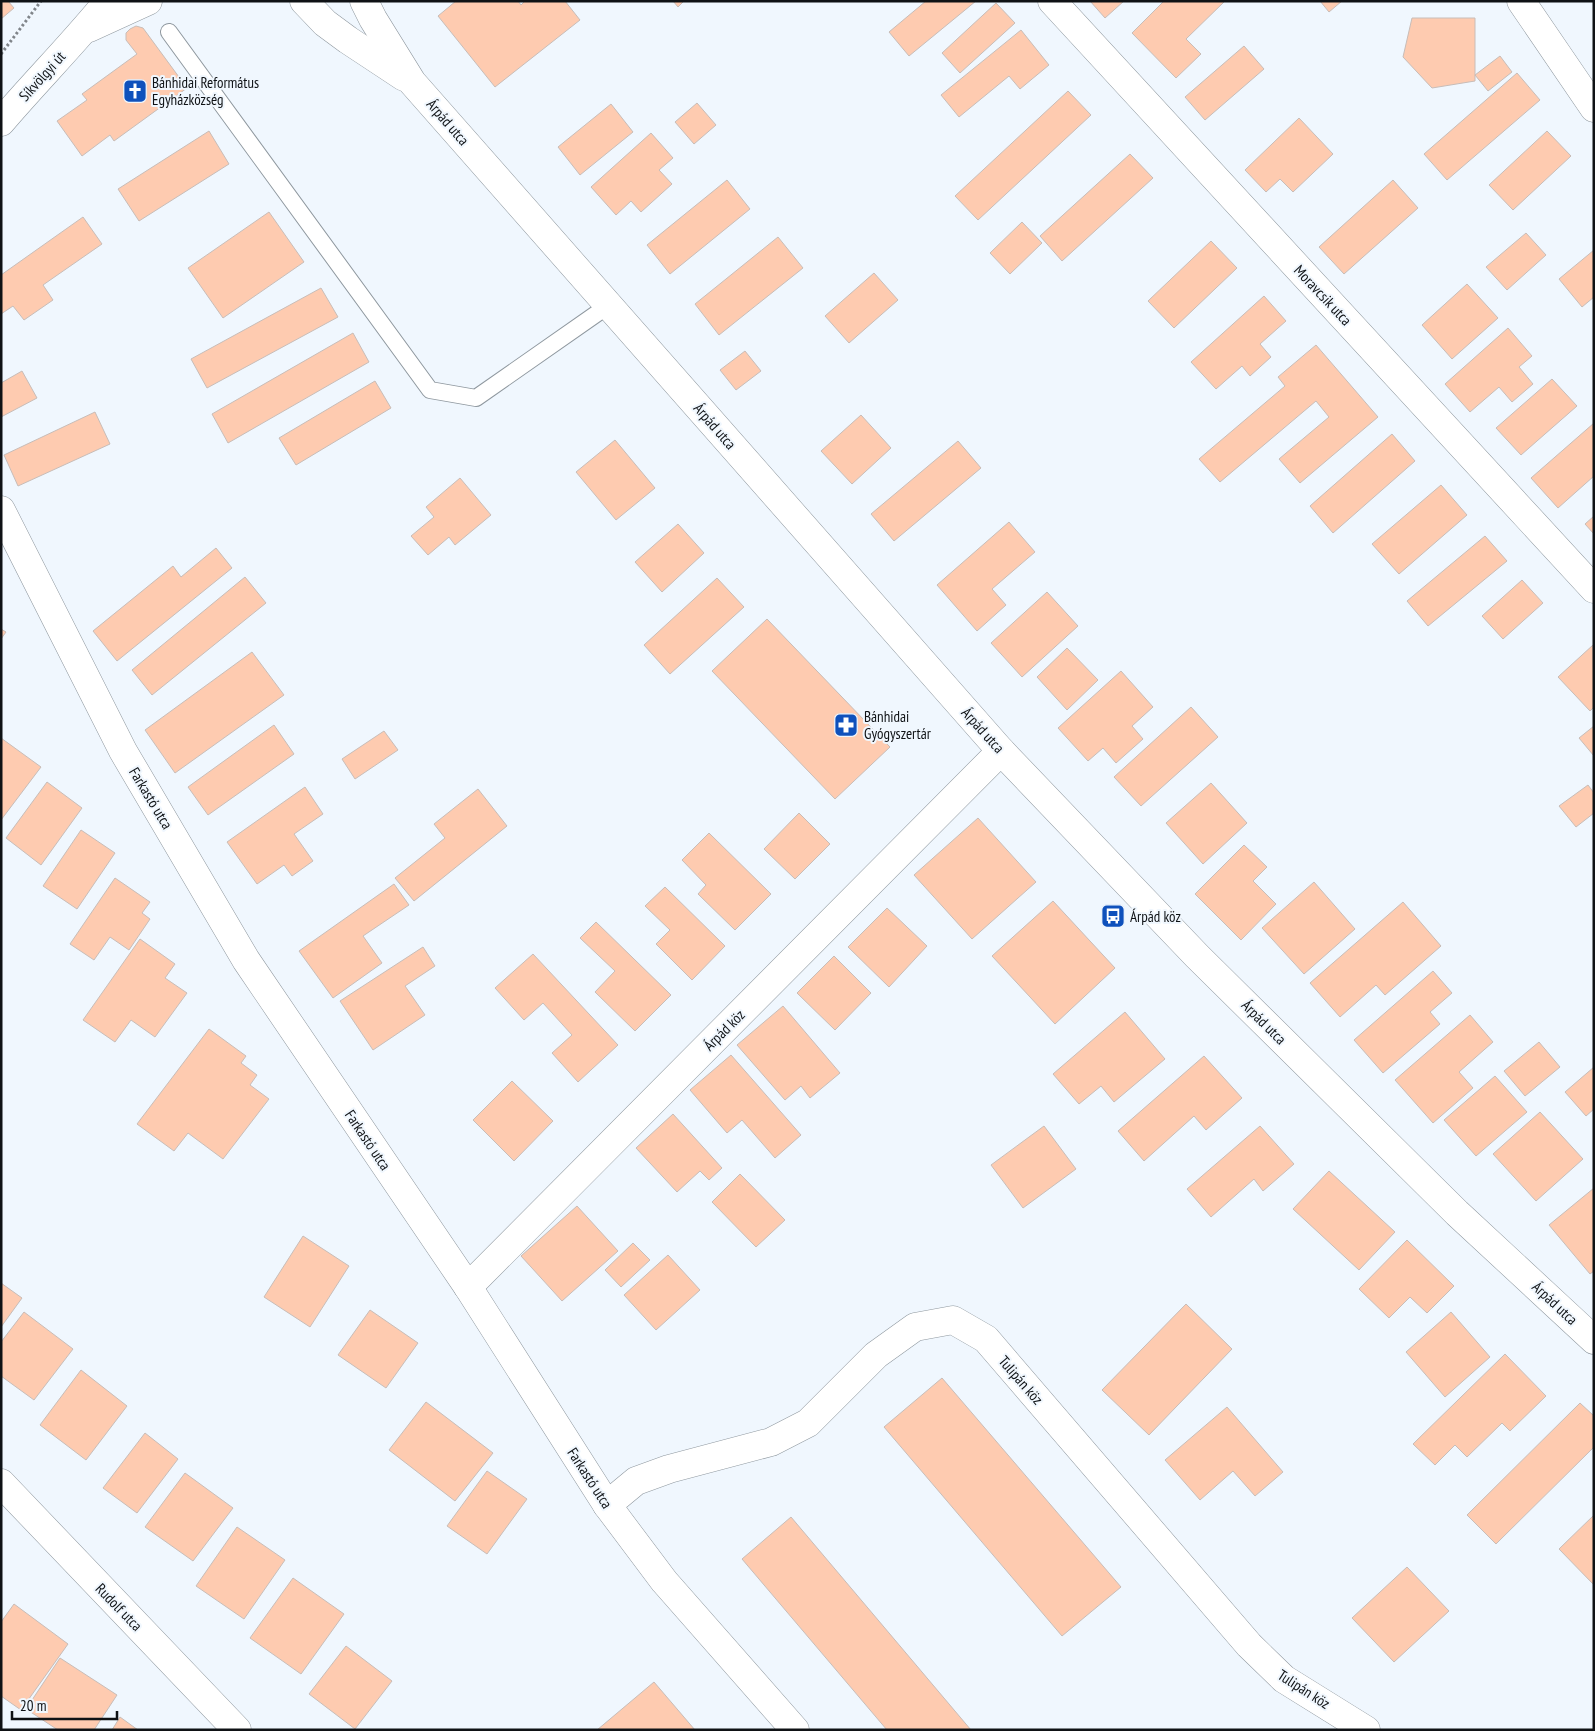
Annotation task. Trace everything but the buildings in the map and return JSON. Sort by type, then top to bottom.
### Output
[{"type":"street","name":"Síkvölgyi út","points":[[1,122],[108,1]]},
{"type":"street","name":"Síkvölgyi út","points":[[83,31],[148,1]]},
{"type":"street","name":"Árpád utca","points":[[304,1],[325,23],[412,82]]},
{"type":"street","name":"Árpád utca","points":[[364,1],[412,82],[1001,751],[1211,970],[1457,1214],[1594,1340]]},
{"type":"street","name":"Moravcsik utca","points":[[1052,1],[1594,589]]},
{"type":"street","points":[[1521,1],[1594,108]]},
{"type":"street","name":"Farkastó utca","points":[[1,510],[123,751],[246,960],[468,1287],[607,1505],[664,1581],[796,1730]]},
{"type":"street","name":"Árpád köz","points":[[468,1287],[1001,751]]},
{"type":"street","name":"Tulipán köz","points":[[607,1505],[636,1481],[669,1469],[771,1442],[808,1423],[876,1355],[915,1326],[953,1320],[986,1339],[1249,1645],[1284,1679],[1366,1730]]},
{"type":"street","name":"Rudolf utca","points":[[1,1484],[237,1730]]},
{"type":"lane","points":[[169,32],[430,390],[476,398],[609,305]]},
{"type":"path","points":[[1,54],[41,1]]},
{"type":"place","name":"Bánhidai Református Egyházközség","points":[[135,91]]},
{"type":"place","name":"Bánhidai Gyógyszertár","points":[[846,725]]},
{"type":"place","name":"Árpád köz","points":[[1113,916]]}]
